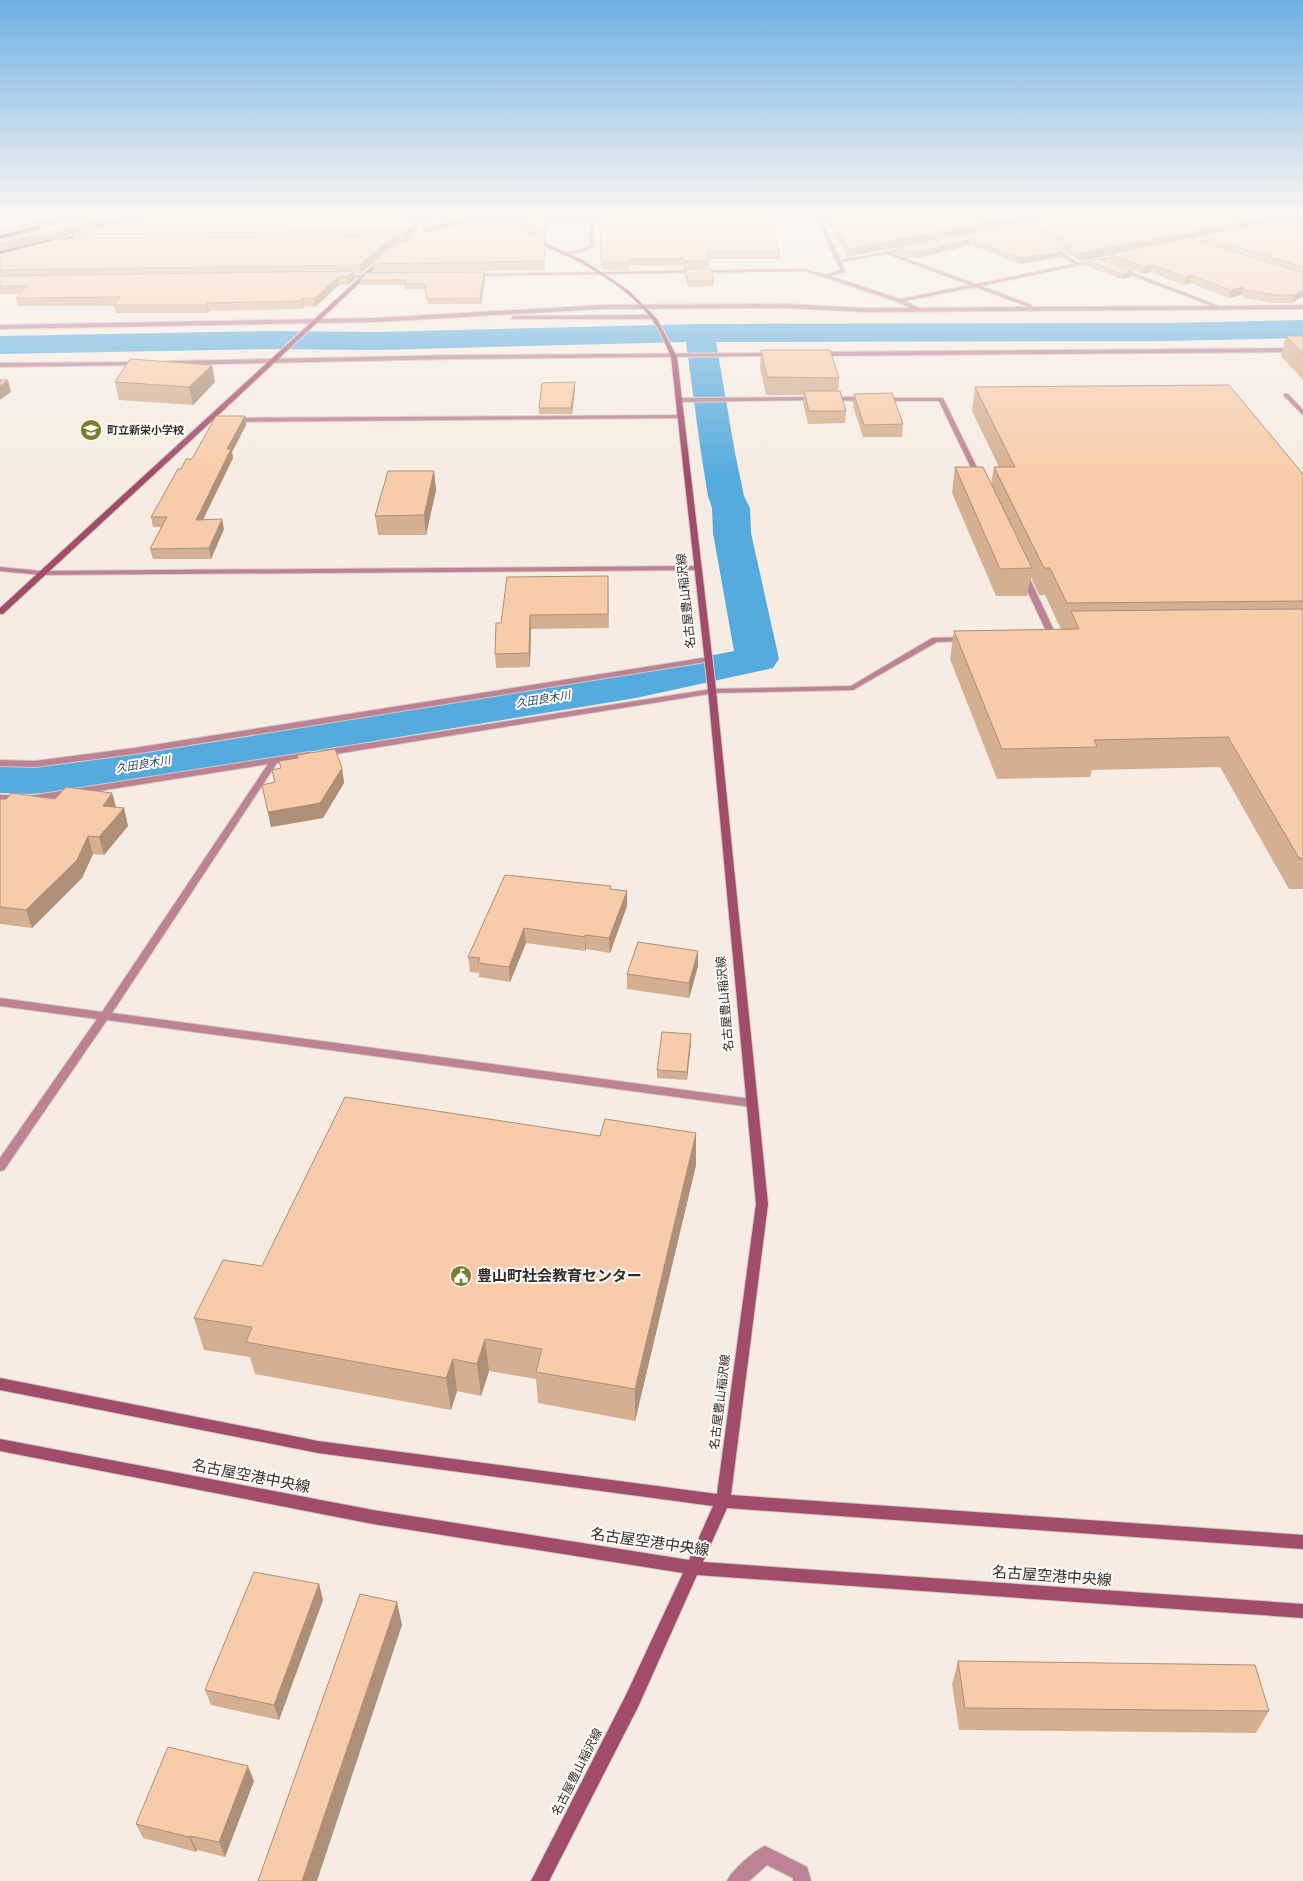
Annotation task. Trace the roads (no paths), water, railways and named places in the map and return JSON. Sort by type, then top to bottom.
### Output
[{"type":"main road","points":[[0,612],[210,420],[339,299]]},
{"type":"main road","name":"名古屋豊山稲沢線","points":[[540,1881],[632,1701],[723,1501],[762,1204],[712,690],[674,357],[653,318],[633,299]]},
{"type":"main road","points":[[0,1384],[318,1446],[723,1501],[1303,1542]]},
{"type":"main road","name":"名古屋空港中央線","points":[[0,1445],[373,1517],[694,1568],[1303,1611]]},
{"type":"street","points":[[896,299],[921,310]]},
{"type":"street","points":[[900,300],[907,299]]},
{"type":"street","points":[[1009,299],[1037,309]]},
{"type":"street","points":[[1199,299],[1224,308]]},
{"type":"street","points":[[0,327],[382,320],[642,307],[786,306],[865,310],[921,310],[1303,307]]},
{"type":"street","points":[[484,314],[482,316],[492,319],[653,318]]},
{"type":"street","points":[[813,354],[1303,350]]},
{"type":"street","points":[[163,363],[457,357],[784,355]]},
{"type":"street","points":[[0,365],[144,363]]},
{"type":"street","points":[[1286,396],[1303,414]]},
{"type":"street","points":[[680,400],[942,399],[982,486]]},
{"type":"street","points":[[230,420],[682,418]]},
{"type":"street","points":[[210,420],[220,420]]},
{"type":"street","points":[[1019,565],[1052,635]]},
{"type":"street","points":[[0,569],[41,573],[698,568]]},
{"type":"street","points":[[1042,635],[1062,635]]},
{"type":"street","points":[[0,798],[29,799],[712,690],[853,688],[935,640],[974,638]]},
{"type":"street","points":[[0,763],[35,764],[134,751],[708,659]]},
{"type":"street","points":[[0,1167],[104,1017],[274,761]]},
{"type":"street","points":[[0,1002],[751,1103]]},
{"type":"street","points":[[736,1881],[765,1855],[801,1874],[802,1881]]},
{"type":"waterway","points":[[700,333],[1166,332],[1303,329]]},
{"type":"waterway","points":[[0,345],[266,340],[377,341],[700,333]]},
{"type":"waterway","name":"久田良木川","points":[[0,778],[31,779],[78,775],[636,684],[757,659],[732,533],[731,508],[726,496],[718,453],[700,333]]},
{"type":"place","name":"町立新栄小学校","points":[[91,430]]},
{"type":"place","name":"豊山町社会教育センター","points":[[461,1276]]}]
